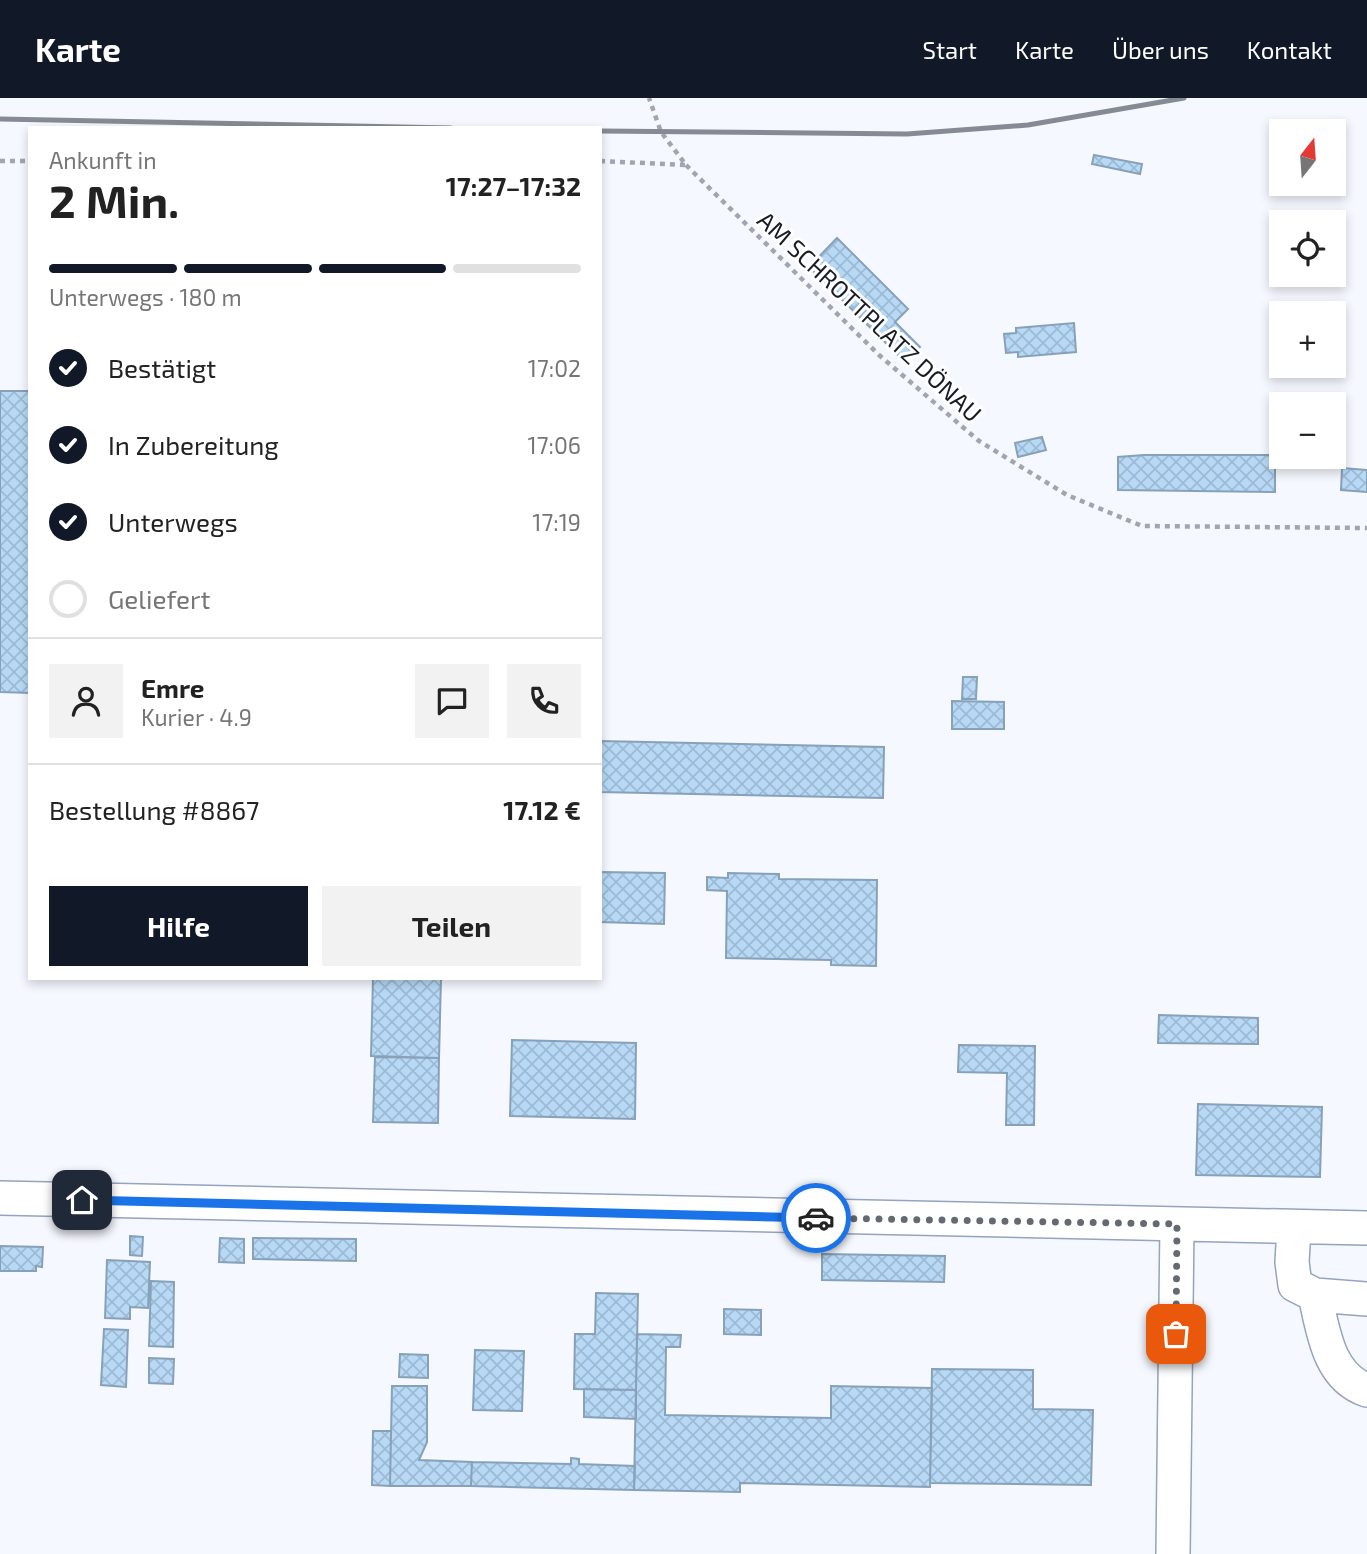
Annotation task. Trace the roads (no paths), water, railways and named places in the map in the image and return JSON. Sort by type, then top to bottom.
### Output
[{"type":"street","points":[[0,1198],[1367,1228]]},
{"type":"street","points":[[1173,1554],[1177,1224]]},
{"type":"street","points":[[1294,1227],[1292,1262],[1295,1285],[1315,1295],[1367,1299]]},
{"type":"street","points":[[1315,1295],[1323,1331],[1339,1373],[1367,1390]]},
{"type":"railway","points":[[602,131],[907,134],[1028,125],[1184,98]]},
{"type":"railway","points":[[0,119],[351,126]]}]
